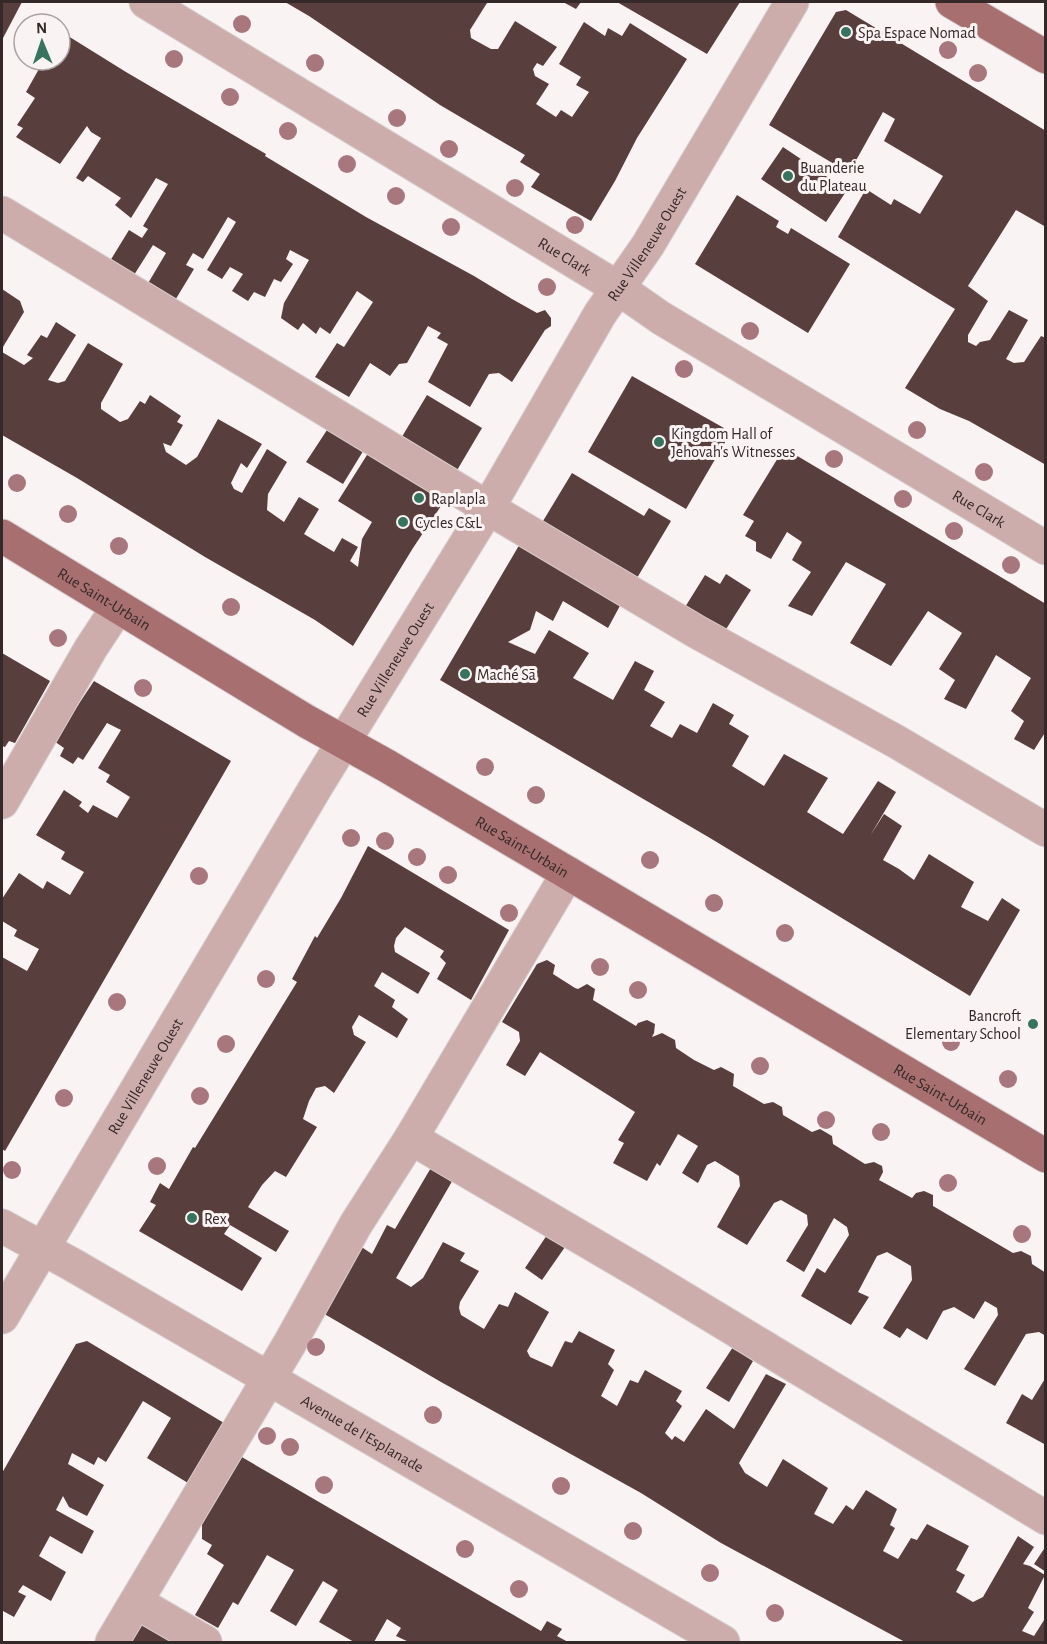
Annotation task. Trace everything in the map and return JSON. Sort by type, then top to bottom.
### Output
[{"type":"main road","points":[[952,2],[1046,57]]},
{"type":"main road","name":"Rue Saint-Urbain","points":[[2,536],[344,742],[1046,1156]]},
{"type":"street","name":"Rue Clark","points":[[146,2],[618,288],[661,318],[1046,548]]},
{"type":"street","name":"Rue Villeneuve Ouest","points":[[2,1317],[316,785],[488,508],[600,314],[648,245],[792,2]]},
{"type":"street","points":[[2,213],[697,632],[897,742],[1046,830]]},
{"type":"street","points":[[2,802],[91,648],[118,607]]},
{"type":"street","points":[[112,1642],[290,1343],[356,1224],[411,1138],[568,873]]},
{"type":"street","points":[[411,1138],[638,1271],[1046,1518]]},
{"type":"street","name":"Avenue de l'Esplanade","points":[[2,1226],[723,1642]]},
{"type":"street","points":[[136,1602],[205,1642]]},
{"type":"building","points":[[2,2],[22,2],[17,12],[12,12],[12,21],[2,40]]},
{"type":"building","points":[[285,2],[485,2],[487,3],[470,30],[471,38],[491,49],[498,49],[515,21],[557,47],[543,66],[537,63],[533,69],[535,76],[549,84],[536,104],[556,117],[561,110],[572,117],[589,92],[576,85],[581,77],[559,64],[584,22],[605,36],[608,28],[622,36],[630,23],[687,59],[637,138],[591,221],[531,187],[540,174],[520,162],[525,155],[440,105]]},
{"type":"building","points":[[563,2],[581,2],[576,9]]},
{"type":"building","points":[[617,2],[740,2],[707,54]]},
{"type":"building","points":[[846,10],[1046,131],[1046,227],[1016,210],[968,286],[988,301],[968,335],[968,342],[976,346],[980,342],[990,340],[1009,310],[1028,320],[1006,359],[1014,363],[1024,362],[1041,336],[1046,338],[1046,465],[905,388],[955,309],[838,237],[866,189],[891,205],[894,199],[920,214],[943,176],[884,141],[895,119],[883,112],[849,173],[769,125],[836,12]]},
{"type":"building","points":[[72,38],[266,154],[265,156],[366,217],[537,313],[545,310],[551,318],[551,326],[545,330],[512,382],[499,373],[489,374],[470,407],[428,382],[448,344],[437,338],[441,333],[428,326],[407,363],[399,364],[390,376],[370,363],[349,397],[315,377],[337,343],[344,347],[373,302],[357,291],[330,334],[320,327],[316,334],[303,323],[298,330],[281,318],[284,303],[309,260],[290,250],[286,259],[293,264],[281,282],[274,279],[265,297],[254,292],[248,301],[232,291],[243,274],[230,267],[222,279],[207,270],[236,222],[228,217],[203,259],[193,253],[186,265],[194,269],[174,302],[147,285],[166,253],[153,245],[134,275],[110,261],[129,230],[142,238],[148,229],[143,226],[168,184],[156,178],[131,218],[115,205],[121,198],[88,176],[83,182],[76,178],[101,138],[91,132],[87,126],[60,164],[16,137],[23,128],[17,125],[35,98],[26,92],[37,72],[72,72]]},
{"type":"building","points":[[783,147],[847,190],[826,222],[761,179]]},
{"type":"building","points":[[737,195],[779,221],[776,227],[788,234],[791,228],[850,264],[808,333],[695,264]]},
{"type":"building","points":[[2,289],[20,301],[24,312],[3,347]]},
{"type":"building","points":[[56,322],[76,335],[48,380],[58,383],[65,381],[88,343],[123,364],[101,403],[101,409],[120,422],[128,419],[140,401],[145,404],[150,395],[181,416],[177,422],[183,425],[171,446],[163,443],[166,452],[186,465],[197,457],[218,419],[262,444],[247,468],[241,463],[231,483],[234,489],[242,493],[267,449],[287,462],[268,494],[267,510],[284,522],[299,497],[319,509],[304,534],[334,552],[342,538],[358,547],[350,561],[358,567],[362,539],[372,522],[338,501],[372,447],[447,497],[353,646],[315,620],[2,435],[2,352],[24,365],[33,358],[27,355],[41,335],[47,338]]},
{"type":"building","name":"Kingdom Hall of Jehovah's Witnesses","points":[[632,376],[731,432],[686,509],[588,452]]},
{"type":"building","points":[[427,395],[482,428],[456,472],[400,440]]},
{"type":"building","points":[[329,427],[365,448],[343,484],[306,462]]},
{"type":"building","points":[[784,448],[1046,604],[1046,731],[1034,750],[1014,739],[1024,721],[1011,711],[1031,678],[996,655],[966,709],[944,699],[955,680],[939,669],[962,633],[928,611],[891,666],[850,643],[886,584],[846,562],[812,616],[788,606],[811,572],[792,560],[802,542],[787,532],[771,559],[756,551],[756,542],[745,536],[754,521],[743,515]]},
{"type":"building","points":[[572,473],[644,516],[649,508],[671,521],[634,583],[540,526]]},
{"type":"building","points":[[521,542],[622,602],[608,628],[563,601],[553,621],[536,611],[530,630],[508,642],[535,654],[549,630],[589,653],[573,678],[613,700],[635,661],[654,671],[644,690],[665,702],[650,726],[672,738],[680,724],[697,733],[713,703],[734,715],[729,724],[749,736],[732,766],[764,786],[784,754],[828,778],[807,812],[843,834],[878,781],[896,792],[870,836],[884,814],[902,826],[883,860],[914,880],[929,854],[974,882],[961,907],[988,921],[1002,898],[1020,910],[970,996],[710,838],[440,680]]},
{"type":"building","points":[[726,574],[751,590],[721,637],[682,612],[705,575],[720,584]]},
{"type":"building","points":[[2,653],[50,681],[15,743],[9,741],[5,747],[2,746]]},
{"type":"building","points":[[94,681],[231,761],[5,1151],[2,1149],[2,957],[27,971],[39,949],[14,936],[17,930],[2,921],[2,899],[19,873],[43,889],[47,881],[70,895],[84,872],[61,859],[65,852],[36,835],[64,790],[82,802],[79,806],[88,813],[93,805],[117,818],[130,797],[106,782],[110,775],[98,768],[121,730],[107,723],[83,760],[78,757],[73,764],[60,756],[64,748],[54,741]]},
{"type":"building","points":[[368,846],[509,930],[471,1000],[437,979],[446,963],[440,957],[444,951],[405,927],[396,938],[395,952],[430,973],[418,994],[382,972],[374,986],[395,1000],[392,1007],[408,1019],[397,1038],[359,1015],[352,1027],[354,1035],[366,1042],[334,1093],[325,1086],[316,1088],[309,1101],[303,1119],[317,1127],[286,1177],[275,1171],[262,1185],[248,1207],[289,1231],[276,1252],[230,1225],[224,1234],[262,1258],[242,1291],[139,1231],[156,1205],[150,1202],[160,1183],[169,1189],[297,982],[292,979],[315,936],[317,938],[341,898]]},
{"type":"building","points":[[547,960],[555,965],[553,974],[575,988],[578,989],[587,984],[595,989],[593,1000],[636,1026],[647,1020],[655,1024],[652,1037],[662,1033],[675,1040],[676,1048],[694,1060],[714,1070],[721,1067],[734,1074],[733,1086],[764,1104],[773,1102],[782,1107],[783,1115],[812,1132],[820,1129],[832,1136],[833,1144],[865,1164],[874,1162],[882,1166],[883,1172],[879,1180],[912,1198],[916,1193],[924,1191],[933,1195],[933,1206],[1013,1253],[1021,1251],[1031,1256],[1032,1264],[1046,1273],[1046,1336],[1039,1332],[1026,1334],[995,1386],[964,1369],[998,1315],[997,1308],[985,1301],[974,1319],[954,1307],[943,1311],[927,1340],[907,1328],[900,1338],[883,1328],[912,1280],[911,1266],[887,1252],[877,1256],[858,1292],[869,1297],[851,1325],[801,1296],[817,1268],[825,1273],[849,1235],[847,1227],[834,1218],[804,1272],[786,1261],[808,1225],[807,1215],[781,1200],[774,1203],[747,1245],[717,1227],[740,1186],[739,1176],[715,1161],[707,1165],[698,1183],[682,1173],[698,1146],[678,1134],[660,1166],[657,1163],[647,1181],[613,1163],[624,1143],[618,1140],[635,1112],[540,1052],[525,1076],[506,1065],[520,1041],[519,1032],[502,1022],[537,964]]},
{"type":"building","points":[[432,1166],[454,1178],[396,1278],[411,1287],[423,1278],[443,1242],[465,1253],[460,1261],[479,1271],[460,1302],[461,1315],[484,1329],[499,1304],[508,1307],[515,1292],[549,1312],[527,1351],[530,1357],[552,1367],[565,1341],[572,1343],[579,1331],[615,1350],[608,1364],[614,1370],[601,1396],[617,1406],[630,1380],[638,1383],[645,1370],[682,1391],[676,1401],[682,1406],[665,1433],[672,1440],[675,1436],[684,1442],[706,1409],[734,1429],[766,1374],[786,1384],[739,1463],[745,1473],[767,1487],[783,1459],[828,1488],[814,1514],[833,1524],[846,1505],[853,1510],[866,1490],[897,1509],[890,1525],[895,1528],[883,1551],[898,1559],[911,1538],[917,1540],[927,1524],[969,1546],[956,1570],[965,1575],[956,1592],[973,1602],[983,1597],[1018,1536],[1034,1547],[1023,1564],[1045,1575],[1028,1608],[1034,1612],[1022,1631],[1034,1636],[1046,1617],[1046,1642],[905,1642],[721,1543],[641,1493],[441,1382],[321,1312],[360,1246],[372,1254],[387,1225],[395,1229]]},
{"type":"building","points":[[547,1235],[565,1247],[542,1280],[525,1268]]},
{"type":"building","points":[[87,1341],[224,1423],[188,1483],[147,1458],[171,1418],[143,1401],[106,1462],[98,1457],[94,1465],[72,1453],[68,1464],[104,1485],[87,1516],[69,1507],[63,1496],[56,1510],[94,1531],[82,1554],[50,1536],[39,1556],[66,1572],[51,1601],[23,1585],[18,1592],[26,1596],[14,1617],[3,1611],[2,1614],[2,1473],[76,1344]]},
{"type":"building","points":[[733,1347],[753,1361],[729,1402],[706,1388]]},
{"type":"building","points":[[1046,1377],[1046,1445],[1006,1423],[1022,1394],[1032,1400]]},
{"type":"building","points":[[240,1456],[541,1631],[547,1621],[562,1629],[557,1636],[568,1642],[409,1642],[396,1636],[401,1628],[387,1619],[374,1642],[354,1642],[319,1622],[338,1590],[323,1581],[296,1626],[270,1611],[294,1570],[267,1555],[238,1605],[233,1602],[218,1628],[195,1615],[224,1565],[207,1554],[212,1545],[202,1539],[202,1520]]},
{"type":"building","points":[[1046,1546],[1046,1572],[1034,1564]]},
{"type":"building","points":[[141,1619],[177,1642],[127,1642]]},
{"type":"place","name":"Spa Espace Nomad","points":[[846,32]]},
{"type":"place","name":"Buanderie du Plateau","points":[[788,176]]},
{"type":"place","name":"Kingdom Hall of Jehovah's Witnesses","points":[[659,442]]},
{"type":"place","name":"Raplapla","points":[[419,498]]},
{"type":"place","name":"Cycles C&L","points":[[403,522]]},
{"type":"place","name":"Maché Sā","points":[[465,674]]},
{"type":"place","name":"Bancroft Elementary School","points":[[1033,1024]]},
{"type":"place","name":"Rex","points":[[192,1218]]}]
